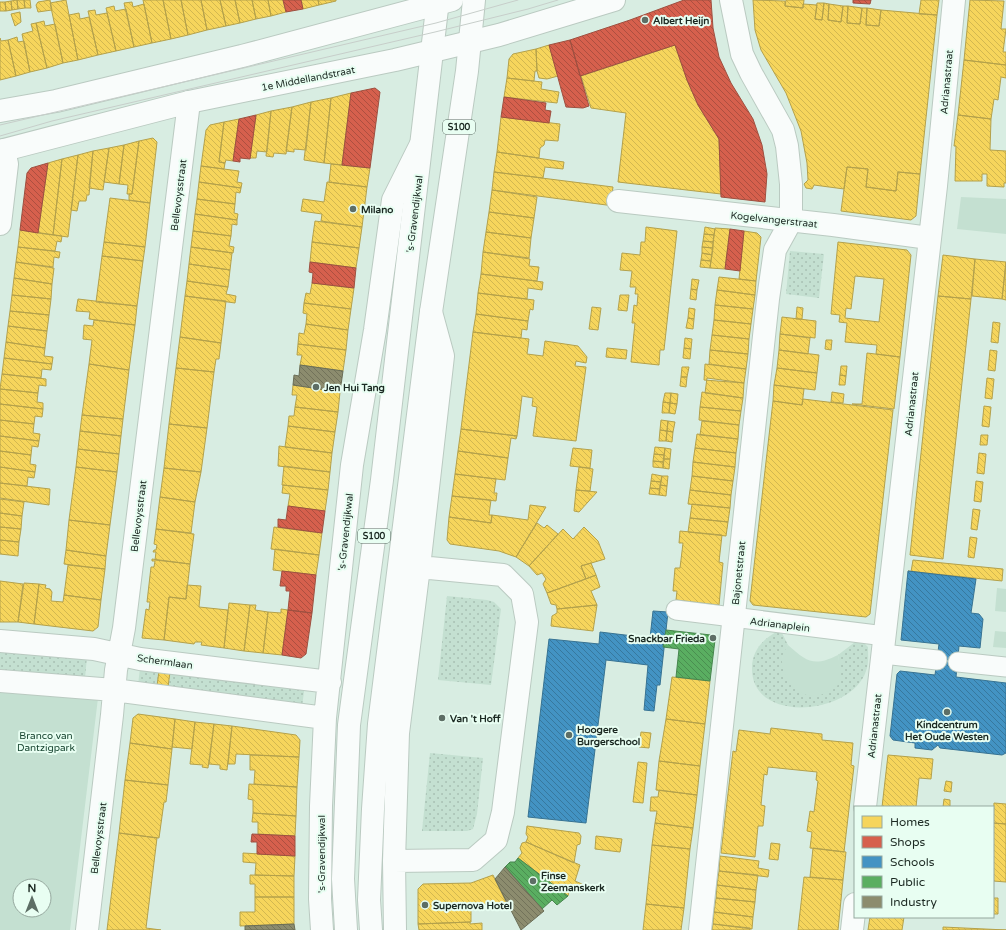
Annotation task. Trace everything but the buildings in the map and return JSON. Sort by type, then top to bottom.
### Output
[{"type":"street","name":"S100","points":[[372,930],[369,900],[379,724],[431,312],[471,42],[474,0]]},
{"type":"street","name":"1e Middellandstraat","points":[[2,150],[188,102],[471,42],[614,0]]},
{"type":"street","points":[[732,0],[742,54],[783,130],[787,146],[791,184],[791,221]]},
{"type":"street","name":"Adrianastraat","points":[[865,806],[929,238],[954,0]]},
{"type":"street","points":[[0,111],[56,100],[242,56],[442,1]]},
{"type":"street","name":"'s-Gravendijkwal","points":[[346,930],[343,879],[349,725],[359,641],[382,480],[432,51],[442,1]]},
{"type":"street","name":"Bellevoysstraat","points":[[87,930],[114,690],[188,102]]},
{"type":"street","name":"'s-Gravendijkwal","points":[[322,930],[320,899],[321,814],[325,718],[352,466],[375,330],[393,200],[422,142]]},
{"type":"street","points":[[0,224],[7,164],[2,150]]},
{"type":"street","name":"Kogelvangerstraat","points":[[618,201],[833,225],[929,238]]},
{"type":"street","name":"Bajonetstraat","points":[[700,930],[733,618],[775,250],[791,221]]},
{"type":"street","points":[[395,930],[394,861],[398,733],[443,356],[431,312]]},
{"type":"street","points":[[394,861],[473,860],[496,840],[502,812],[527,622],[522,594],[503,575],[419,567]]},
{"type":"street","name":"Adrianaplein","points":[[676,610],[733,618],[884,645],[937,660]]},
{"type":"street","name":"Schermlaan","points":[[0,641],[94,650],[140,658],[330,682]]},
{"type":"street","points":[[958,662],[1006,667]]},
{"type":"street","points":[[0,681],[114,690],[325,718]]},
{"type":"street","points":[[852,930],[854,913]]},
{"type":"green space","points":[[961,197],[1006,199],[1006,234],[957,229]]},
{"type":"green space","points":[[790,251],[824,254],[819,298],[786,294]]},
{"type":"green space","points":[[997,588],[1006,589],[1006,612],[995,611]]},
{"type":"green space","points":[[447,596],[487,600],[494,602],[501,609],[491,685],[438,680]]},
{"type":"green space","points":[[995,631],[1006,632],[1006,648],[993,647]]},
{"type":"green space","points":[[776,632],[782,633],[788,645],[782,658],[840,673],[838,655],[855,642],[863,642],[868,647],[868,662],[866,671],[857,686],[842,697],[824,704],[803,707],[784,706],[767,699],[756,686],[752,662],[756,651],[762,642]]},
{"type":"green space","points":[[788,645],[800,655],[811,661],[823,661],[838,655],[841,673],[838,685],[826,693],[813,696],[800,692],[790,684],[782,665],[783,655]]},
{"type":"green space","points":[[0,649],[87,657],[85,678],[0,671]]},
{"type":"green space","points":[[140,668],[305,684],[302,707],[138,685]]},
{"type":"green space","name":"Branco van Dantzigpark","points":[[0,689],[98,698],[70,930],[0,930]]},
{"type":"green space","points":[[430,753],[483,758],[477,814],[473,829],[467,831],[422,831]]},
{"type":"tram line","points":[[0,125],[436,23],[518,0]]},
{"type":"tram line","points":[[0,136],[52,121],[435,32],[558,0]]},
{"type":"place","name":"Albert Heijn","points":[[645,20]]},
{"type":"place","name":"Milano","points":[[353,209]]},
{"type":"place","name":"Jen Hui Tang","points":[[316,387]]},
{"type":"place","name":"Snackbar Frieda","points":[[713,638]]},
{"type":"place","name":"Kindcentrum Het Oude Westen","points":[[947,712]]},
{"type":"place","name":"Van 't Hoff","points":[[442,718]]},
{"type":"place","name":"Hoogere Burgerschool","points":[[569,735]]},
{"type":"place","name":"Finse Zeemanskerk","points":[[533,881]]},
{"type":"place","name":"Supernova Hotel","points":[[425,905]]}]
